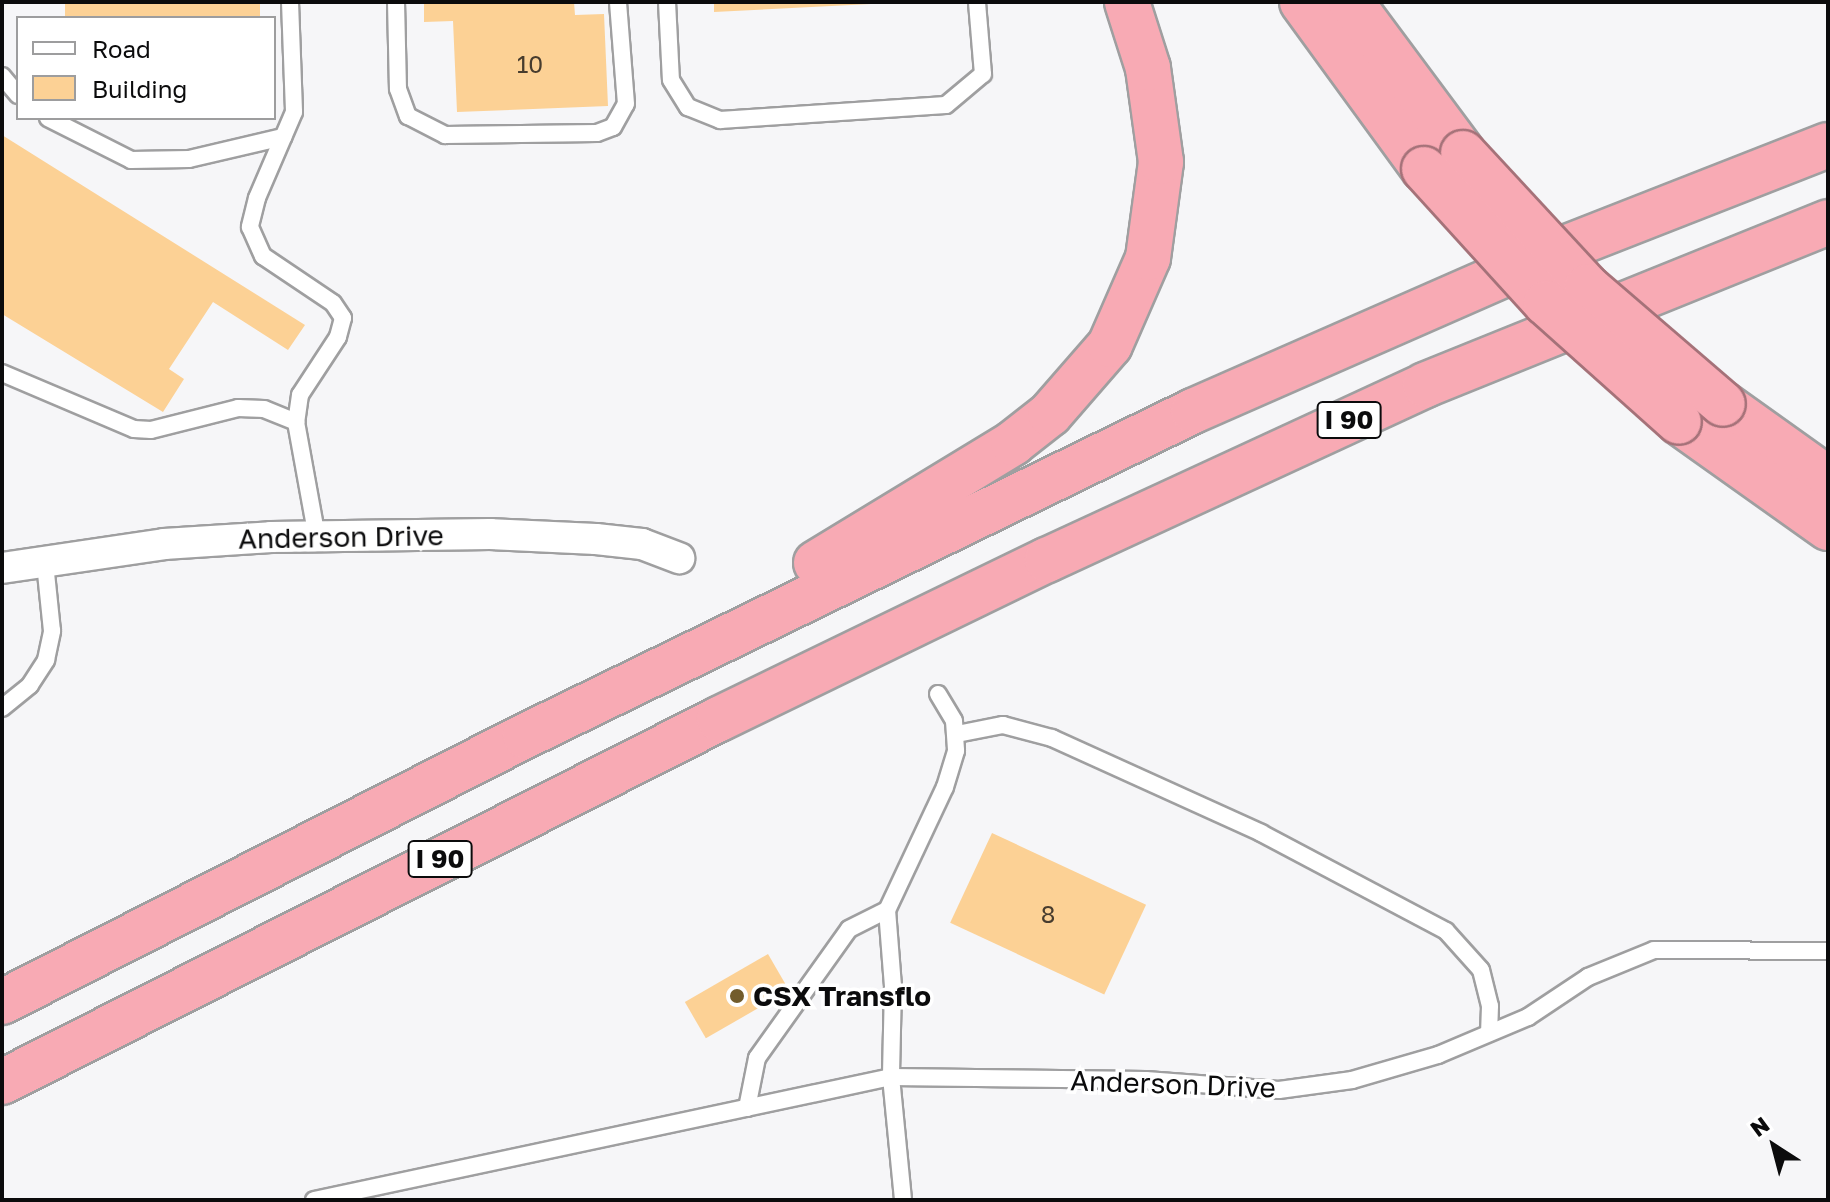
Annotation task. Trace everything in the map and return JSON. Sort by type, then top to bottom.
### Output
[{"type":"highway","points":[[525,736],[972,471],[1050,414],[1084,380],[1131,303],[1158,213],[1158,117],[1127,2]]},
{"type":"highway","points":[[1302,2],[1424,169],[1546,303],[1679,422],[1828,528]]},
{"type":"highway","points":[[1351,2],[1463,153],[1587,287],[1723,404],[1828,479]]},
{"type":"highway","name":"I 90","points":[[2,1002],[525,736],[1193,411],[1555,252],[1828,145]]},
{"type":"highway","name":"I 90","points":[[2,1082],[705,726],[1102,534],[1425,385],[1828,222]]},
{"type":"street","name":"Anderson Drive","points":[[2,568],[203,540],[317,537],[596,539],[642,544],[679,558]]},
{"type":"lane","points":[[290,2],[294,112],[250,227],[263,256],[333,303],[343,318],[338,337],[300,395],[296,422],[317,537]]},
{"type":"lane","points":[[396,2],[398,89],[408,116],[445,135],[597,133],[613,127],[626,104],[618,2]]},
{"type":"lane","points":[[667,2],[671,80],[688,107],[720,120],[862,113],[946,105],[983,74],[977,2]]},
{"type":"lane","points":[[2,76],[16,93]]},
{"type":"lane","points":[[52,120],[131,160],[189,159],[283,137]]},
{"type":"lane","points":[[2,373],[134,429],[151,430],[238,408],[264,409],[296,422]]},
{"type":"lane","points":[[2,708],[30,685],[46,660],[52,631],[45,563]]},
{"type":"lane","points":[[903,1200],[891,1077],[893,986],[887,910],[945,787],[957,734],[938,694]]},
{"type":"lane","points":[[957,734],[1003,725],[1052,738],[1261,833],[1446,931],[1481,970],[1490,1006],[1489,1033]]},
{"type":"lane","points":[[747,1108],[757,1058],[849,929],[887,910]]},
{"type":"lane","name":"Anderson Drive","points":[[314,1200],[891,1077],[1146,1080],[1279,1090],[1352,1080],[1528,1017],[1588,977],[1654,950],[1828,951]]},
{"type":"building","points":[[65,2],[260,2],[260,16],[65,16]]},
{"type":"building","points":[[424,2],[574,2],[575,15],[604,14],[608,106],[457,112],[453,21],[424,22]]},
{"type":"building","points":[[714,2],[871,2],[871,4],[714,12]]},
{"type":"building","points":[[2,135],[305,325],[288,350],[213,302],[169,369],[184,379],[163,412],[2,314]]},
{"type":"building","points":[[992,833],[1146,905],[1104,995],[950,923]]},
{"type":"building","name":"CSX Transflo","points":[[768,954],[789,990],[706,1038],[685,1002]]},
{"type":"place","name":"CSX Transflo","points":[[737,996]]}]
